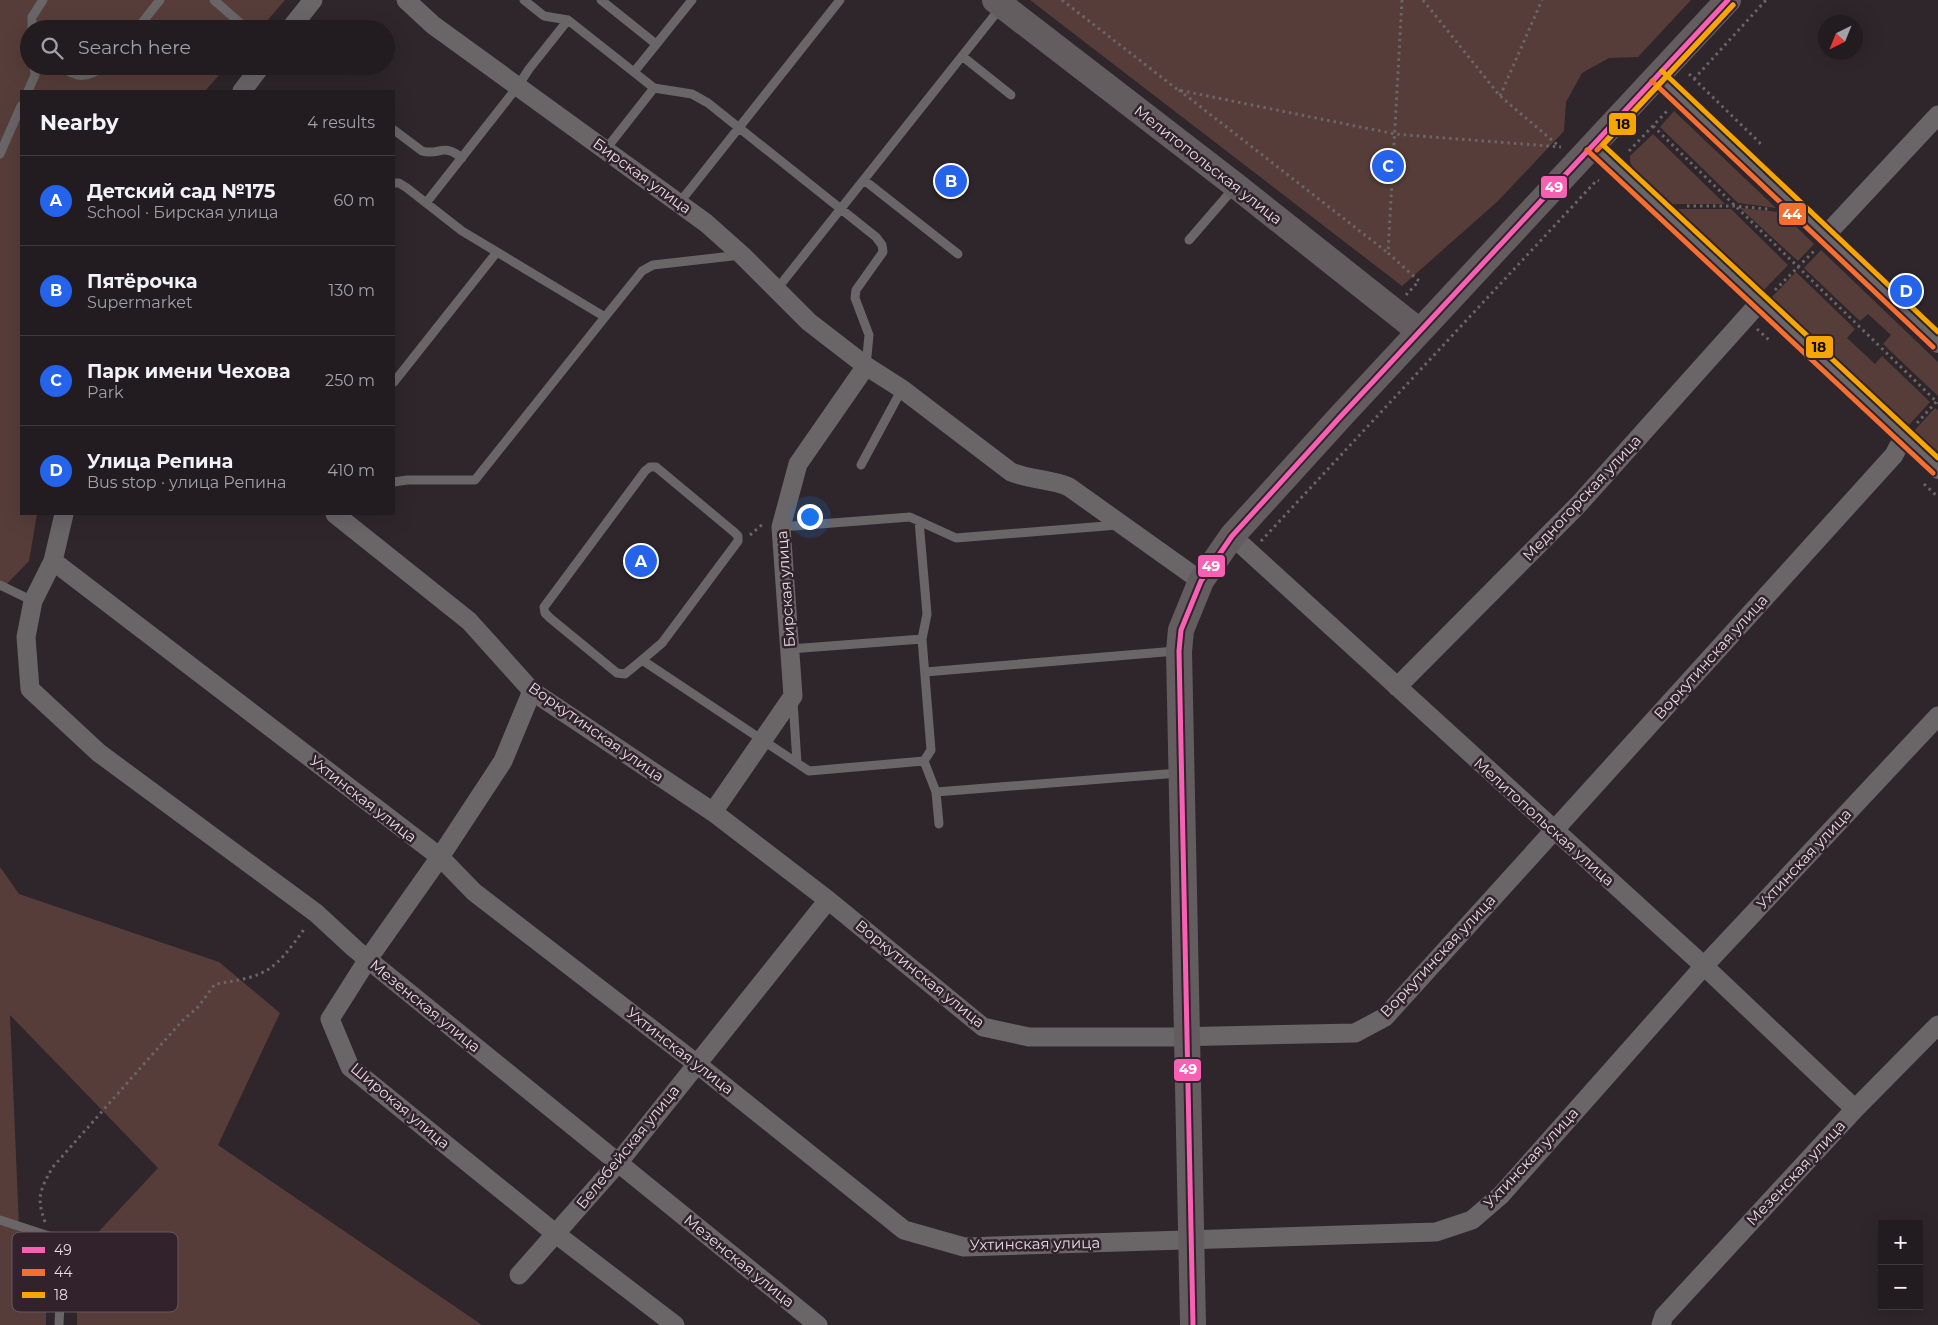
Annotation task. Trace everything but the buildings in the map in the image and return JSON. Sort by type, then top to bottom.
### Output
[{"type":"main road","points":[[1193,1325],[1178,651],[1181,630],[1201,581],[1241,545],[1419,331],[1728,0]]},
{"type":"main road","name":"Мелитопольская улица","points":[[999,3],[1419,331]]},
{"type":"street","points":[[297,20],[313,0]]},
{"type":"street","name":"Бирская улица","points":[[406,0],[433,25],[680,202],[742,255],[809,322],[866,366],[902,389],[1011,472],[1024,477],[1053,481],[1069,487],[1201,581]]},
{"type":"street","points":[[243,90],[254,75]]},
{"type":"street","points":[[1657,76],[1821,242],[1938,342]]},
{"type":"street","points":[[1821,242],[1938,115]]},
{"type":"street","points":[[1592,145],[1766,298],[1938,468]]},
{"type":"street","name":"Медногорская улица","points":[[1397,686],[1578,505],[1766,298]]},
{"type":"street","name":"Бирская улица","points":[[793,696],[790,649],[776,525],[798,464],[866,366]]},
{"type":"street","name":"Воркутинская улица","points":[[336,515],[469,621],[532,691],[713,812],[828,900],[983,1027],[1029,1037],[1355,1033],[1385,1017],[1894,455],[1898,447]]},
{"type":"street","points":[[33,601],[53,560],[64,515]]},
{"type":"street","name":"Мелитопольская улица","points":[[1241,545],[1704,966],[1855,1109]]},
{"type":"street","name":"Ухтинская улица","points":[[53,560],[440,858],[474,892],[697,1064],[904,1230],[964,1247],[1436,1232],[1472,1220],[1501,1195],[1704,966],[1938,716]]},
{"type":"street","name":"Мезенская улица","points":[[33,601],[26,637],[30,689],[99,752],[316,913],[368,959],[818,1325]]},
{"type":"street","name":"Широкая улица","points":[[532,691],[503,761],[440,858],[368,959],[330,1019],[350,1067],[556,1234],[675,1325]]},
{"type":"street","points":[[713,812],[793,696]]},
{"type":"street","name":"Белебейская улица","points":[[519,1275],[618,1163],[828,900]]},
{"type":"street","name":"Мезенская улица","points":[[1661,1325],[1664,1316],[1855,1109],[1938,1025]]},
{"type":"lane","points":[[32,20],[43,0]]},
{"type":"lane","points":[[144,20],[160,0]]},
{"type":"lane","points":[[214,0],[237,20]]},
{"type":"lane","points":[[524,0],[544,16],[568,20],[654,88],[685,93],[699,98],[876,237],[882,245],[883,252],[856,290],[855,298],[869,336],[866,366]]},
{"type":"lane","points":[[601,0],[656,44]]},
{"type":"lane","points":[[634,72],[692,0]]},
{"type":"lane","points":[[680,202],[840,0]]},
{"type":"lane","points":[[777,289],[962,56],[999,3]]},
{"type":"lane","points":[[426,203],[568,20]]},
{"type":"lane","points":[[962,56],[1011,95]]},
{"type":"lane","points":[[28,90],[35,75]]},
{"type":"lane","points":[[606,149],[654,88]]},
{"type":"lane","points":[[0,154],[19,116]]},
{"type":"lane","points":[[396,133],[422,151],[446,149],[451,150],[462,158]]},
{"type":"lane","points":[[864,180],[958,254]]},
{"type":"lane","points":[[395,184],[399,183],[407,188],[462,231],[605,316]]},
{"type":"lane","points":[[1189,240],[1235,186]]},
{"type":"lane","points":[[395,381],[497,252]]},
{"type":"lane","points":[[395,482],[406,480],[475,480],[642,271],[653,265],[742,255]]},
{"type":"lane","points":[[861,465],[902,389]]},
{"type":"lane","points":[[650,467],[656,467],[734,532],[738,539],[736,545],[662,643],[642,660],[625,674],[617,674],[550,618],[545,612],[544,607],[645,471],[650,467]]},
{"type":"lane","points":[[776,525],[910,517],[956,538],[1123,525]]},
{"type":"lane","points":[[919,521],[927,614],[922,638],[931,750],[924,761]]},
{"type":"lane","points":[[0,585],[33,601]]},
{"type":"lane","points":[[790,649],[922,638]]},
{"type":"lane","points":[[925,672],[1178,651]]},
{"type":"lane","points":[[642,660],[809,771],[924,761]]},
{"type":"lane","points":[[793,696],[798,763]]},
{"type":"lane","points":[[924,761],[936,792],[939,824]]},
{"type":"lane","points":[[936,792],[1181,772]]},
{"type":"lane","points":[[0,1220],[37,1232]]},
{"type":"lane","points":[[59,1325],[60,1312]]},
{"type":"path","points":[[1062,0],[1388,253],[1419,281],[1406,295]]},
{"type":"path","points":[[1388,253],[1402,0]]},
{"type":"path","points":[[1178,90],[1395,134],[1560,147],[1500,96],[1423,0]]},
{"type":"path","points":[[1500,96],[1542,0]]},
{"type":"path","points":[[1694,79],[1766,0]]},
{"type":"path","points":[[1629,151],[1669,108]]},
{"type":"path","points":[[1653,126],[1937,402],[1913,428]]},
{"type":"path","points":[[1241,545],[1597,180]]},
{"type":"path","points":[[1686,206],[1734,206],[1776,210]]},
{"type":"path","points":[[1766,298],[1821,242]]},
{"type":"path","points":[[738,539],[746,538],[764,523],[776,525]]},
{"type":"path","points":[[48,1232],[41,1210],[40,1190],[52,1168],[182,1021],[198,1007],[215,984],[247,980],[266,972],[282,959],[316,913]]},
{"type":"shaded area","points":[[0,0],[285,0],[268,20],[20,20],[20,75],[219,75],[206,90],[20,90],[20,515],[37,515],[29,561],[0,591]]},
{"type":"shaded area","points":[[1030,0],[1691,0],[1638,57],[1609,58],[1582,73],[1566,102],[1564,131],[1498,201],[1402,286]]},
{"type":"shaded area","points":[[1674,111],[1776,208],[1738,203],[1660,127]]},
{"type":"shaded area","points":[[1653,134],[1725,204],[1672,204],[1633,168],[1630,156]]},
{"type":"shaded area","points":[[1740,208],[1781,212],[1814,244],[1798,261]]},
{"type":"shaded area","points":[[1676,209],[1731,209],[1788,265],[1764,290]]},
{"type":"shaded area","points":[[1821,250],[1938,362],[1938,396],[1883,344],[1891,335],[1868,314],[1860,321],[1804,268]]},
{"type":"shaded area","points":[[1796,272],[1855,329],[1847,338],[1875,364],[1882,356],[1930,402],[1909,425],[1771,298]]},
{"type":"shaded area","points":[[1935,408],[1938,410],[1938,452],[1913,432]]},
{"type":"shaded area","points":[[0,867],[19,894],[219,962],[280,1013],[218,1145],[482,1325],[77,1325],[77,1312],[178,1312],[178,1232],[98,1232],[158,1168],[10,1015],[19,1232],[12,1232],[12,1312],[46,1312],[46,1325],[0,1325]]},
{"type":"transit line","name":"49","points":[[1193,1325],[1179,651],[1181,630],[1201,581],[1232,536],[1341,416],[1728,0]]},
{"type":"transit line","name":"44","points":[[1597,150],[1733,5]]},
{"type":"transit line","name":"18","points":[[1733,5],[1603,145],[1938,458]]},
{"type":"transit line","name":"18","points":[[1662,71],[1938,332]]},
{"type":"transit line","name":"44","points":[[1652,81],[1933,347]]},
{"type":"transit line","name":"44","points":[[1587,150],[1933,473]]},
{"type":"place","name":"Парк имени Чехова","points":[[1388,166]]},
{"type":"place","name":"Пятёрочка","points":[[951,181]]},
{"type":"place","name":"Улица Репина","points":[[1906,291]]},
{"type":"place","name":"Детский сад №175","points":[[641,561]]}]
